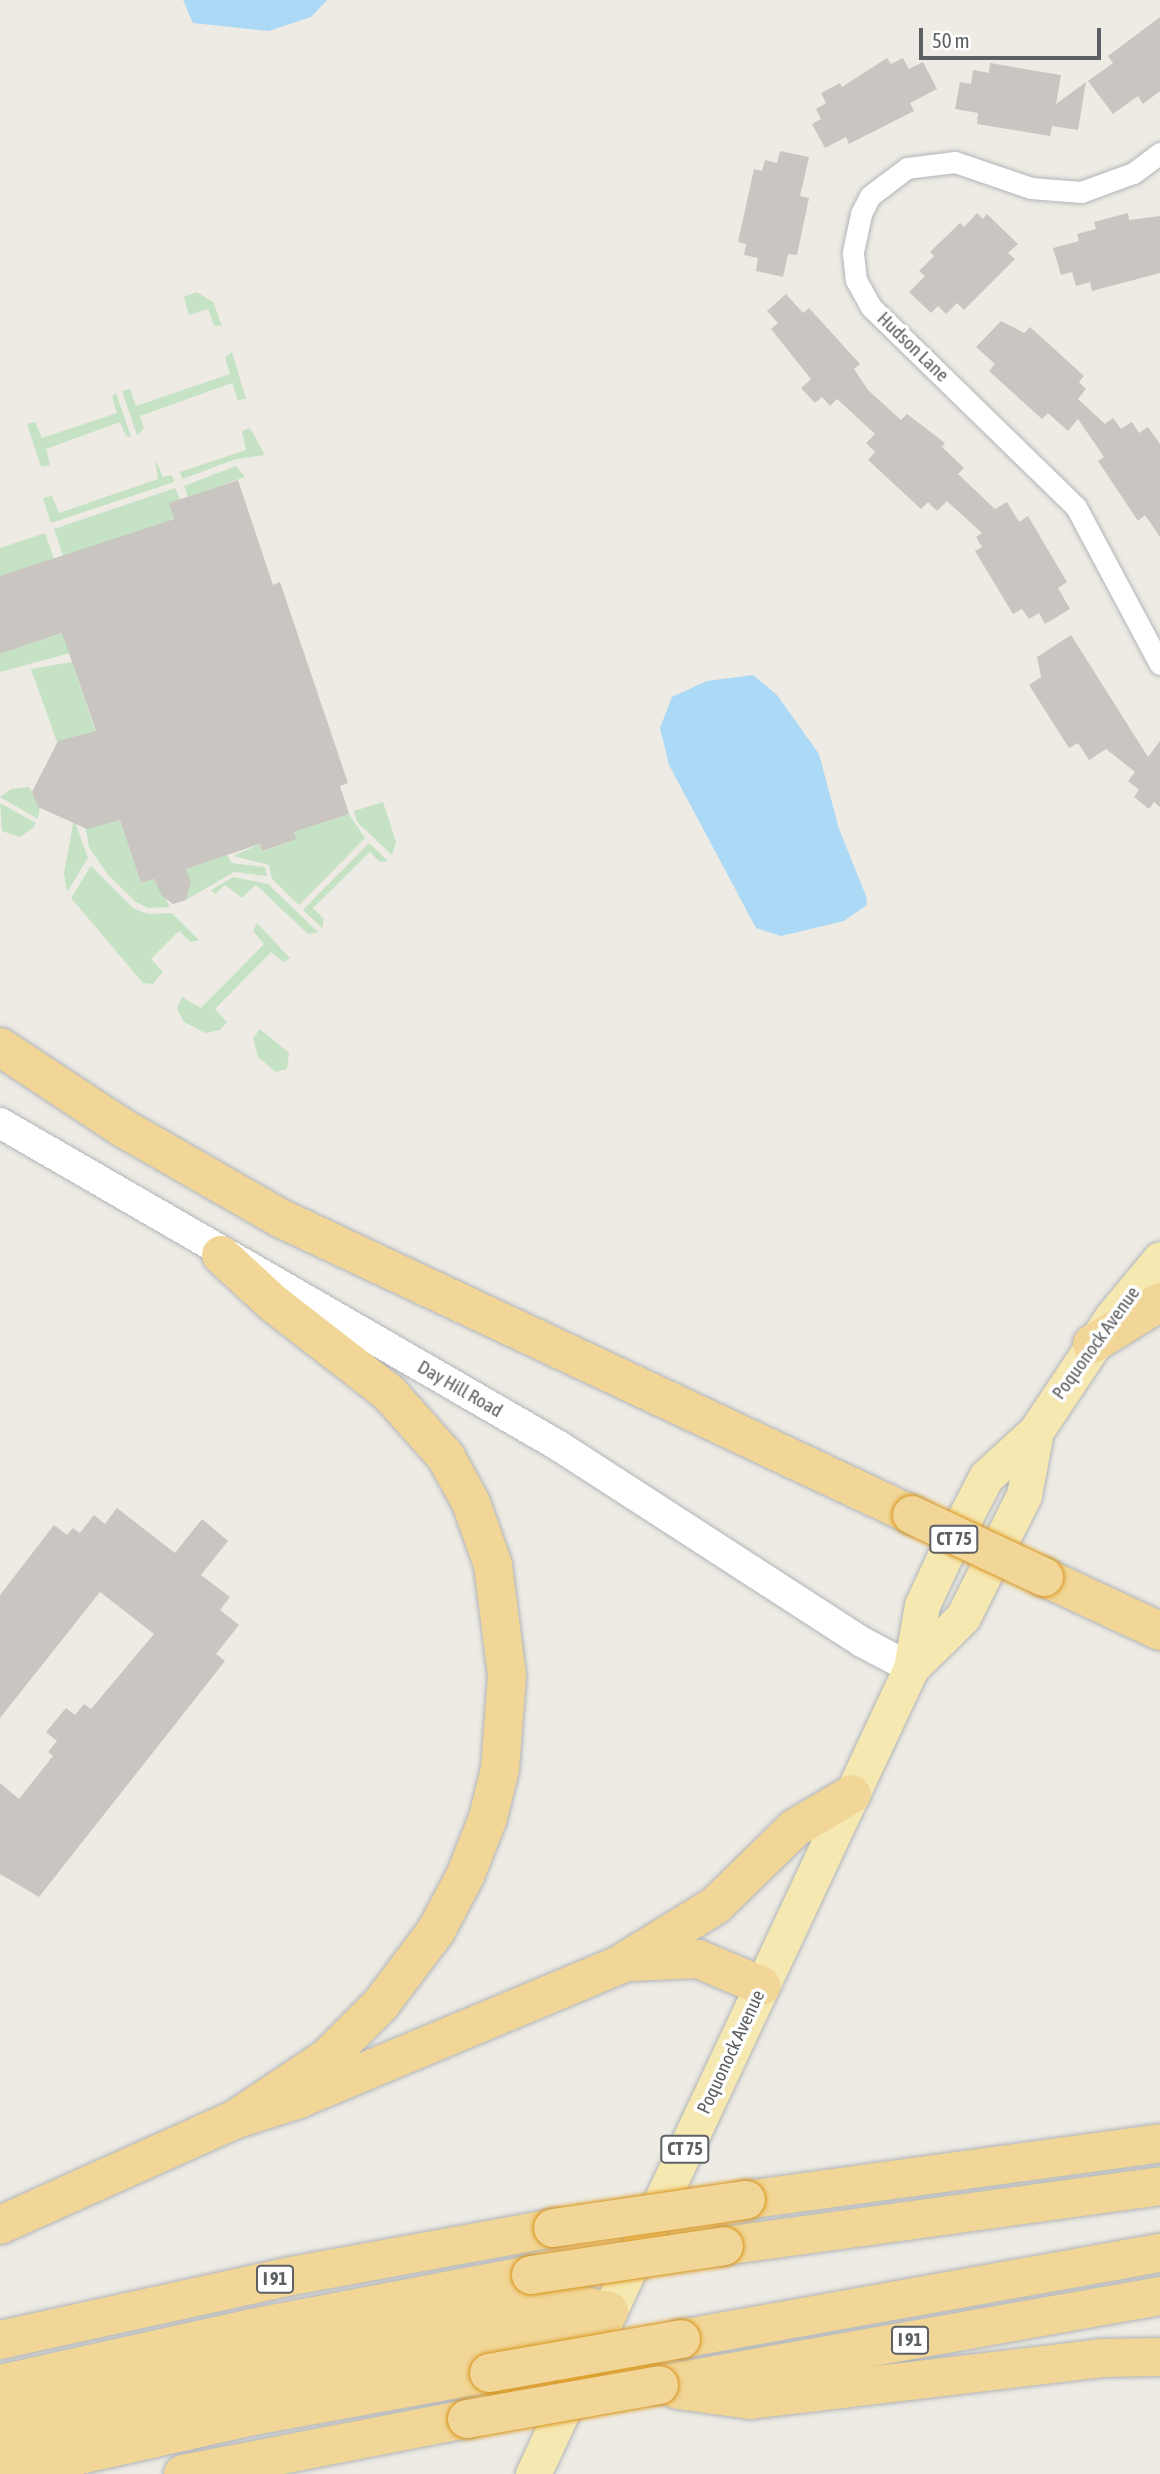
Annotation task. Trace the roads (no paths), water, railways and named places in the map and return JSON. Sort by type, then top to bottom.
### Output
[{"type":"highway","points":[[0,1047],[123,1128],[282,1219],[1160,1631]]},
{"type":"highway","points":[[221,1255],[273,1303],[388,1392],[446,1457],[471,1503],[493,1565],[507,1676],[505,1737],[488,1818],[465,1876],[436,1931],[394,1988],[328,2057],[234,2120]]},
{"type":"highway","points":[[1093,1344],[1160,1302]]},
{"type":"highway","points":[[0,2225],[234,2120],[299,2099],[619,1965],[716,1905],[795,1828],[852,1794]]},
{"type":"highway","points":[[619,1965],[698,1959],[762,1986]]},
{"type":"highway","name":"I 91","points":[[0,2340],[286,2277],[553,2228],[1160,2143]]},
{"type":"highway","points":[[0,2384],[252,2328],[531,2275],[1160,2186]]},
{"type":"highway","points":[[0,2473],[253,2416],[1160,2253]]},
{"type":"highway","name":"I 91","points":[[183,2474],[659,2385],[1160,2296]]},
{"type":"highway","points":[[0,2415],[208,2368],[494,2312],[562,2302],[609,2311]]},
{"type":"highway","points":[[0,2445],[272,2385],[565,2333],[609,2311]]},
{"type":"highway","points":[[659,2385],[710,2398],[750,2400],[1101,2358],[1160,2357]]},
{"type":"main road","name":"Day Hill Road","points":[[0,1124],[221,1255],[547,1440],[862,1642],[911,1668]]},
{"type":"main road","name":"Poquonock Avenue","points":[[533,2474],[911,1668],[963,1618],[1024,1495],[1036,1431],[1093,1344],[1160,1259]]},
{"type":"street","name":"Hudson Lane","points":[[1160,153],[1133,173],[1081,192],[1031,188],[955,162],[907,168],[870,197],[861,214],[853,253],[856,281],[871,307],[1076,507],[1160,664]]},
{"type":"water","points":[[183,0],[327,0],[311,17],[269,31],[193,23]]},
{"type":"water","points":[[753,675],[777,695],[819,754],[839,829],[866,896],[867,905],[844,921],[781,936],[756,928],[669,765],[660,728],[672,697],[707,681]]}]
